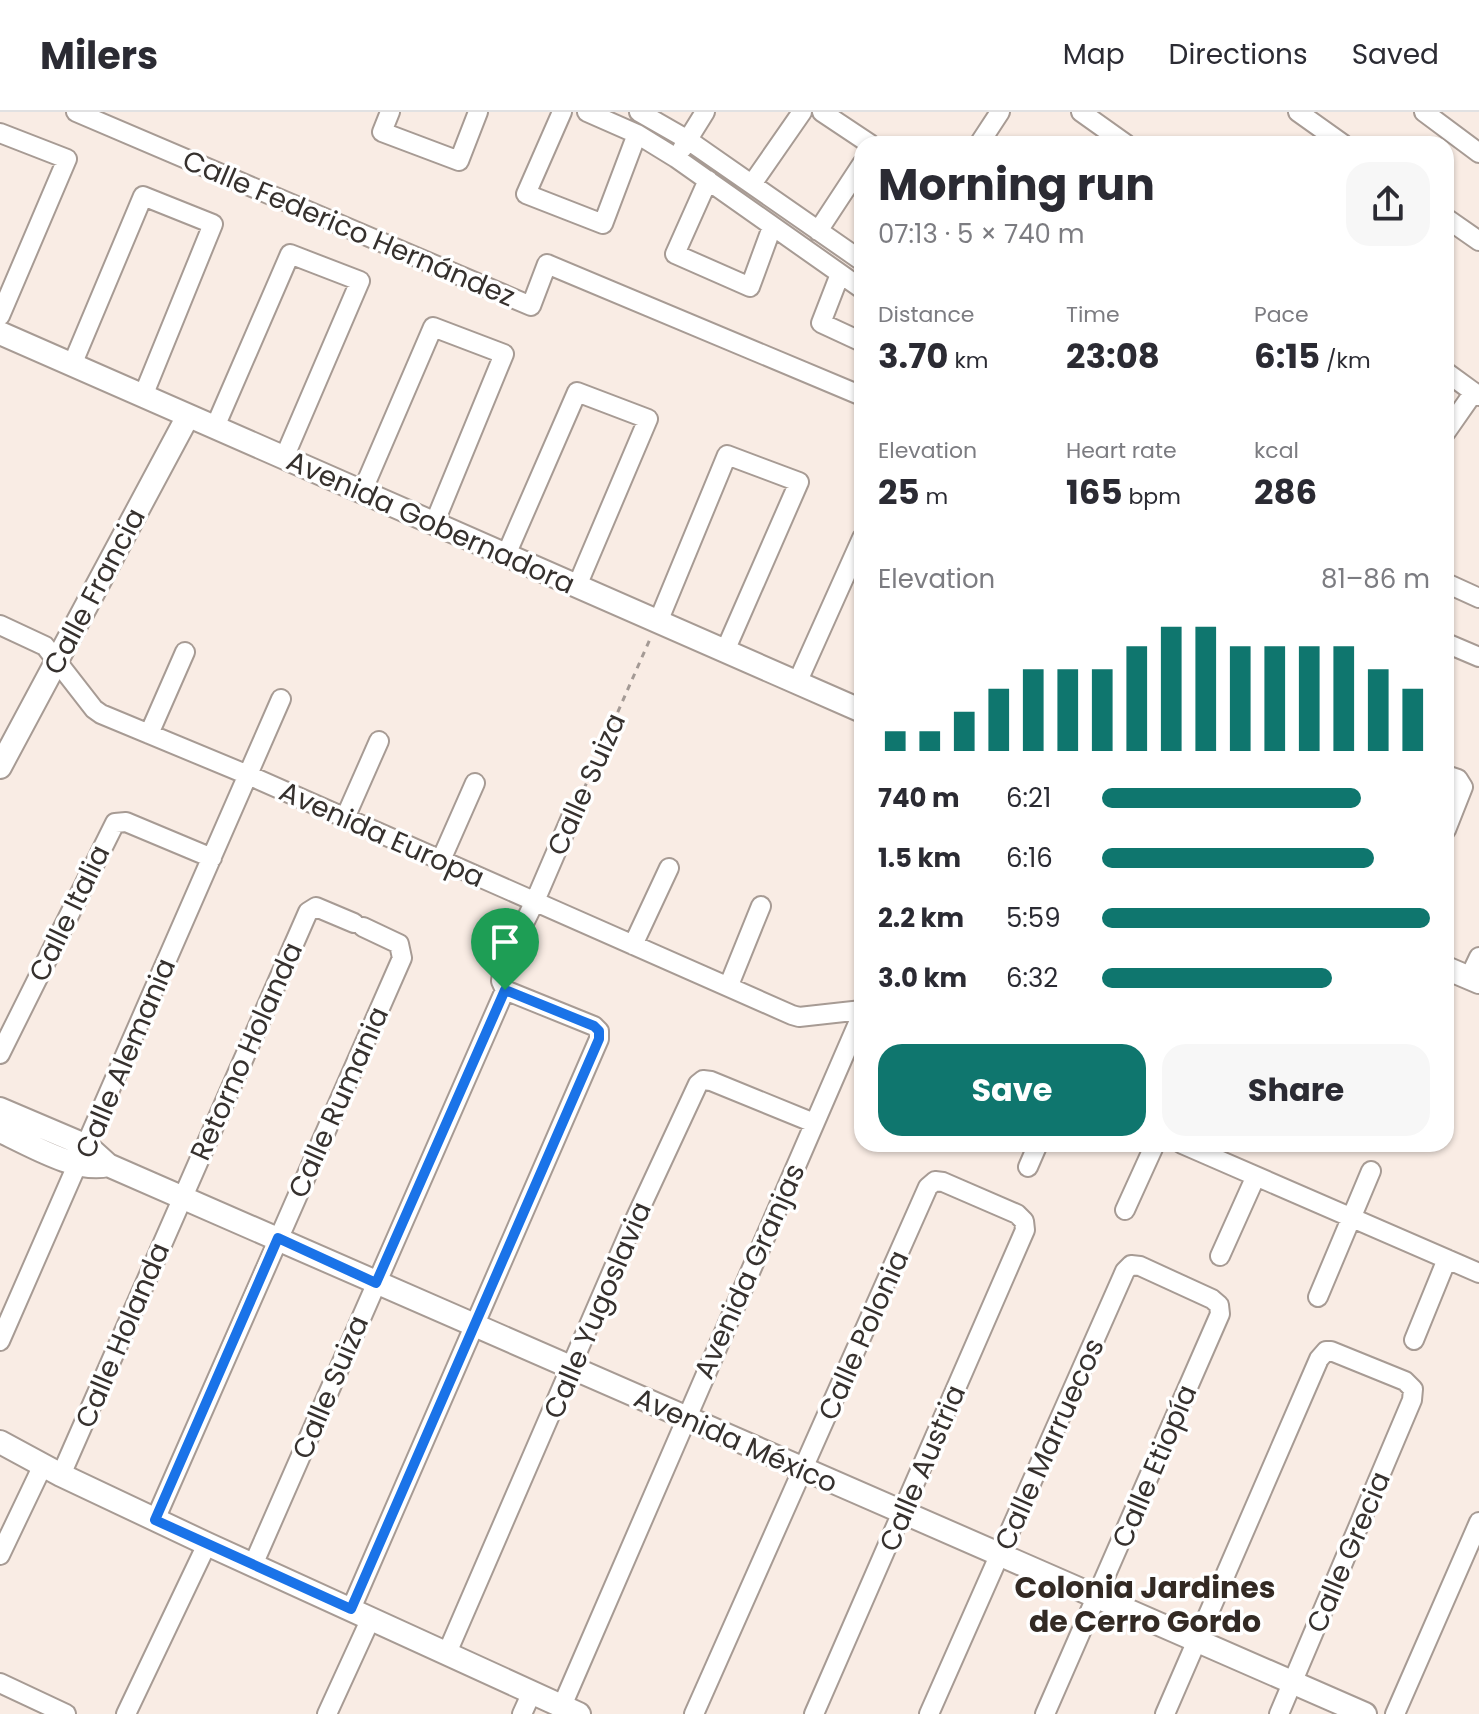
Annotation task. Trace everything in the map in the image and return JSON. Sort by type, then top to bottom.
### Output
[{"type":"street","name":"Calle Federico Hernández","points":[[76,112],[531,306],[547,264],[854,393]]},
{"type":"street","points":[[390,112],[382,132],[459,161],[478,112]]},
{"type":"street","points":[[562,112],[526,194],[603,224],[637,134]]},
{"type":"street","points":[[587,112],[637,134],[676,158],[854,284]]},
{"type":"street","points":[[639,112],[688,140],[854,256]]},
{"type":"street","points":[[676,158],[705,112]]},
{"type":"street","points":[[752,184],[802,112]]},
{"type":"street","points":[[822,112],[858,136]]},
{"type":"street","points":[[984,136],[1000,112]]},
{"type":"street","points":[[1081,112],[1109,136]]},
{"type":"street","points":[[1298,112],[1332,136]]},
{"type":"street","points":[[1424,112],[1479,153]]},
{"type":"street","points":[[0,133],[67,159],[0,316]]},
{"type":"street","points":[[818,231],[854,176]]},
{"type":"street","points":[[708,180],[675,254],[750,287],[772,227]]},
{"type":"street","points":[[72,365],[143,196],[213,224],[143,396]]},
{"type":"street","points":[[1454,224],[1479,241]]},
{"type":"street","points":[[215,427],[290,254],[360,281],[284,458]]},
{"type":"street","points":[[840,274],[821,323],[854,338]]},
{"type":"street","points":[[362,492],[433,327],[504,354],[434,524]]},
{"type":"street","name":"Avenida Gobernadora","points":[[0,333],[854,708]]},
{"type":"street","points":[[1454,378],[1476,394],[1454,422]]},
{"type":"street","points":[[506,555],[577,392],[648,419],[577,586]]},
{"type":"street","name":"Calle Francia","points":[[0,767],[188,416]]},
{"type":"street","points":[[658,622],[727,455],[799,482],[725,651]]},
{"type":"street","points":[[797,683],[854,556]]},
{"type":"street","points":[[1454,587],[1479,598]]},
{"type":"street","name":"Avenida Europa","points":[[0,625],[42,643],[97,712],[799,1017],[854,1013]]},
{"type":"street","points":[[1454,649],[1479,657]]},
{"type":"street","points":[[149,734],[185,652]]},
{"type":"street","name":"Calle Alemania","points":[[0,1341],[281,699]]},
{"type":"street","points":[[345,818],[379,741]]},
{"type":"street","points":[[1454,778],[1463,787],[1454,810]]},
{"type":"street","points":[[441,860],[475,783]]},
{"type":"street","name":"Calle Suiza","points":[[253,1565],[505,990],[501,981],[503,966],[572,815]]},
{"type":"street","name":"Calle Italia","points":[[0,1054],[115,823],[126,822],[212,858]]},
{"type":"street","points":[[633,945],[669,868]]},
{"type":"street","points":[[729,985],[761,906]]},
{"type":"street","name":"Retorno Holanda","points":[[182,1196],[312,907],[393,940],[402,949]]},
{"type":"street","name":"Calle Rumania","points":[[155,1520],[402,958],[402,949]]},
{"type":"street","points":[[1454,971],[1474,980],[1479,957]]},
{"type":"street","points":[[327,1714],[361,1614],[475,1325],[599,1039],[599,1031],[594,1026],[505,990]]},
{"type":"street","name":"Avenida Granjas","points":[[571,1710],[685,1417],[854,1030]]},
{"type":"street","name":"Calle Yugoslavia","points":[[447,1653],[631,1228],[700,1081],[711,1081],[814,1123]]},
{"type":"street","name":"Avenida México","points":[[0,1109],[82,1156],[96,1168],[108,1165],[182,1196],[1365,1714]]},
{"type":"street","name":"Avenida México","points":[[0,1131],[82,1156]]},
{"type":"street","points":[[1028,1167],[1035,1152]]},
{"type":"street","points":[[1125,1210],[1151,1152]]},
{"type":"street","points":[[1199,1152],[1479,1273]]},
{"type":"street","points":[[1318,1297],[1371,1171]]},
{"type":"street","points":[[1220,1256],[1255,1178]]},
{"type":"street","name":"Calle Polonia","points":[[694,1714],[931,1183],[943,1182],[1017,1214],[1024,1221]]},
{"type":"street","name":"Calle Holanda","points":[[0,1555],[52,1470],[182,1196]]},
{"type":"street","name":"Calle Austria","points":[[814,1714],[1025,1230],[1024,1221]]},
{"type":"street","points":[[1414,1340],[1447,1259]]},
{"type":"street","name":"Calle Marruecos","points":[[929,1714],[1127,1267],[1140,1266],[1219,1305]]},
{"type":"street","name":"Calle Etiopía","points":[[1045,1714],[1220,1314],[1219,1305]]},
{"type":"street","name":"Calle Grecia","points":[[1197,1641],[1322,1354],[1336,1352],[1405,1381],[1413,1389],[1412,1400],[1279,1714]]},
{"type":"street","points":[[0,1442],[155,1520],[571,1710]]},
{"type":"street","points":[[1395,1714],[1479,1522]]},
{"type":"street","points":[[126,1714],[207,1544]]},
{"type":"street","points":[[1165,1714],[1197,1641]]},
{"type":"street","points":[[0,1683],[66,1714]]},
{"type":"street","points":[[522,1714],[532,1692]]},
{"type":"path","name":"Calle Suiza","points":[[572,815],[658,622]]},
{"type":"district","name":"Colonia Jardines de Cerro Gordo","points":[[1145,1605]]},
{"type":"route","points":[[505,990],[594,1026],[599,1031],[599,1039],[351,1609],[155,1520],[278,1238],[376,1283],[505,990]]}]
